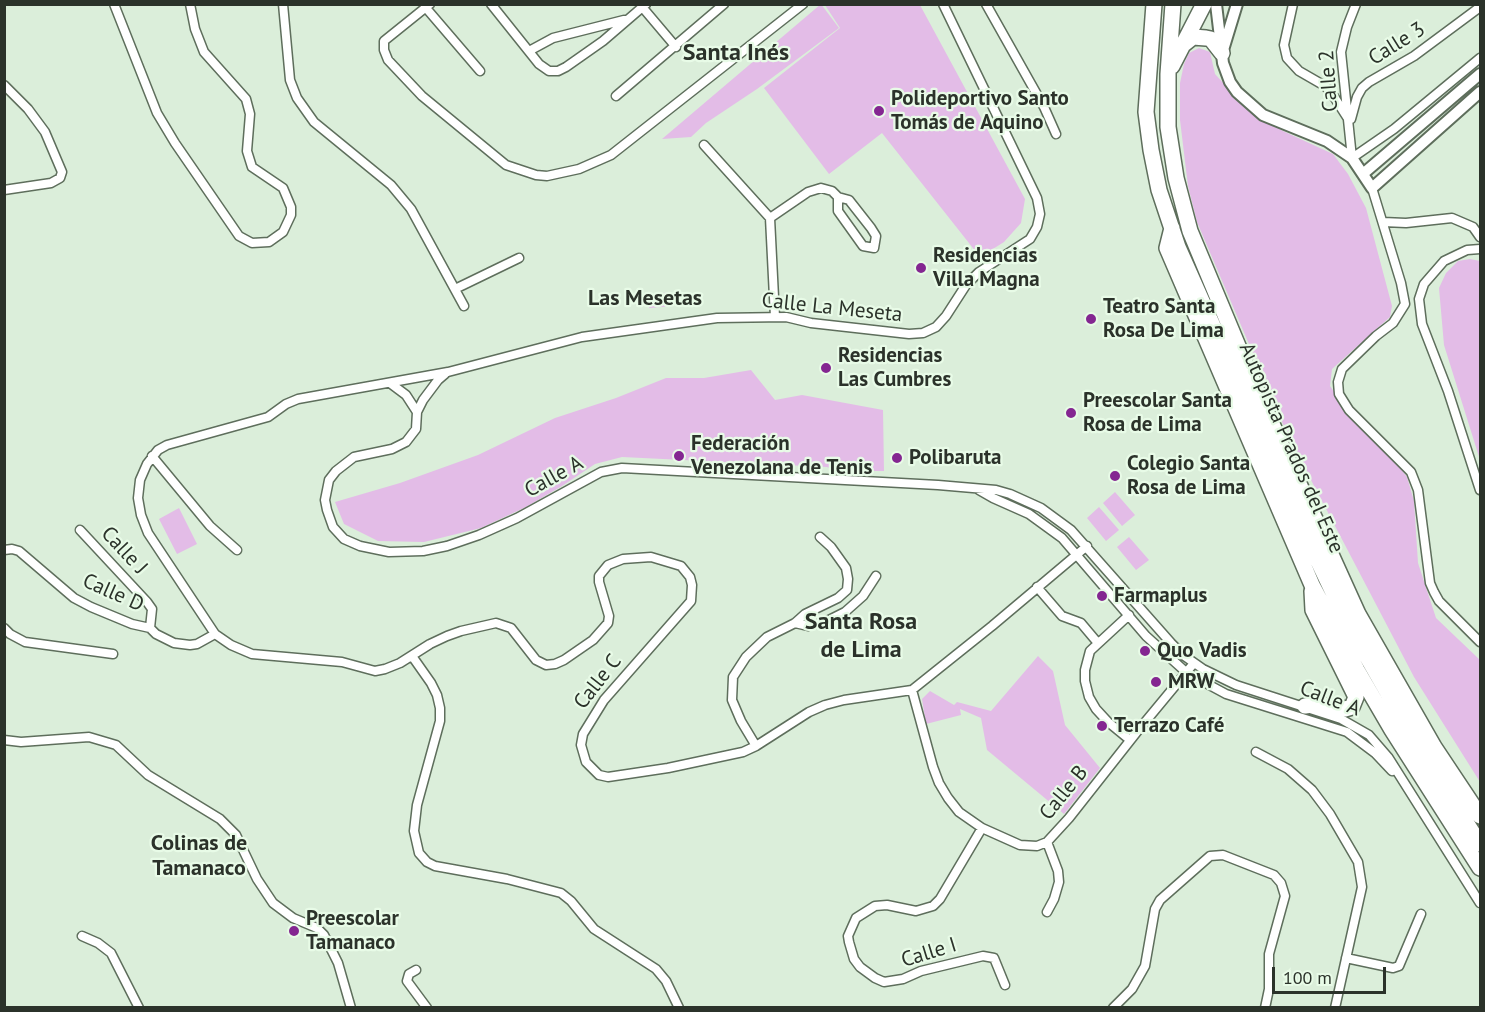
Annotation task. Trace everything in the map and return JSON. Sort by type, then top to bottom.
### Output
[{"type":"highway","name":"Autopista Prados del Este","points":[[1154,4],[1146,112],[1159,190],[1182,256],[1315,539],[1434,747],[1480,816]]},
{"type":"highway","name":"Autopista Prados del Este","points":[[1173,4],[1168,74],[1168,127],[1176,178],[1190,231],[1362,651],[1424,756],[1480,844]]},
{"type":"highway","points":[[1168,74],[1208,6]]},
{"type":"highway","points":[[1183,45],[1193,37],[1202,37],[1211,39],[1222,53]]},
{"type":"highway","points":[[1172,228],[1167,248],[1312,585],[1392,730],[1480,868]]},
{"type":"highway","points":[[1305,706],[1319,704],[1345,709],[1352,706],[1356,697],[1313,610],[1312,585]]},
{"type":"street","points":[[114,4],[157,113],[175,143],[239,236],[252,243],[269,242],[283,232],[291,215],[291,207],[283,188],[252,167],[247,151],[250,114],[246,99],[204,52],[195,29],[190,4]]},
{"type":"street","points":[[283,4],[290,80],[297,98],[314,122],[391,185],[411,209],[464,306]]},
{"type":"street","points":[[491,4],[539,64],[549,71],[558,71],[603,41],[645,6],[676,47]]},
{"type":"street","points":[[616,96],[724,4]]},
{"type":"street","points":[[480,71],[428,6],[384,41],[384,50],[388,60],[422,96],[506,165],[536,175],[547,176],[579,169],[611,155],[803,4]]},
{"type":"street","name":"Calle La Meseta","points":[[448,372],[582,337],[717,318],[775,317],[896,333],[923,333],[936,327],[966,285],[979,272],[1029,239],[1034,233],[1040,214],[1037,198],[943,4]]},
{"type":"street","points":[[986,4],[1044,107],[1056,134]]},
{"type":"street","points":[[1222,53],[1237,4]]},
{"type":"street","points":[[1293,4],[1284,45],[1287,58],[1299,71],[1331,92],[1350,123]]},
{"type":"street","name":"Calle 2","points":[[1352,158],[1341,52],[1356,4]]},
{"type":"street","points":[[1208,6],[1223,63],[1230,82],[1237,92],[1256,109],[1272,119],[1327,141],[1352,158],[1364,173],[1372,189],[1405,304],[1393,323],[1342,369],[1338,382],[1339,394],[1349,410],[1411,472],[1418,490],[1430,583],[1439,601],[1480,642]]},
{"type":"street","name":"Calle 3","points":[[1350,123],[1362,88],[1414,56],[1480,8]]},
{"type":"street","points":[[529,51],[553,38],[628,19]]},
{"type":"street","points":[[1352,158],[1394,129],[1480,58]]},
{"type":"street","points":[[1364,173],[1480,74]]},
{"type":"street","points":[[4,85],[45,132],[62,172],[60,178],[51,183],[4,190]]},
{"type":"street","points":[[1372,189],[1480,92]]},
{"type":"street","points":[[704,145],[770,218],[775,317]]},
{"type":"street","points":[[770,218],[807,192],[821,188],[832,191],[838,197],[849,200],[871,228],[876,236],[874,248],[863,246],[838,211],[838,197]]},
{"type":"street","points":[[1383,222],[1406,223],[1452,218],[1473,227],[1480,237]]},
{"type":"street","points":[[1480,249],[1467,250],[1444,261],[1424,284],[1419,299],[1422,324],[1448,391],[1480,490]]},
{"type":"street","points":[[455,289],[519,258]]},
{"type":"street","points":[[448,372],[298,399],[286,404],[268,417],[167,445],[152,456],[143,472],[139,488],[139,506],[144,524],[215,634],[231,645],[252,654],[342,662],[375,671],[385,669],[412,656],[431,683],[440,708],[440,721],[417,805],[414,831],[420,854],[427,862],[435,866],[507,879],[561,893],[600,933],[656,969],[666,981],[679,1008]]},
{"type":"street","name":"Calle A","points":[[448,372],[430,390],[417,412],[416,429],[406,442],[392,449],[354,457],[336,471],[329,480],[325,500],[329,517],[338,533],[353,544],[400,552],[423,551],[447,546],[517,518],[601,472],[622,468],[996,490],[1028,501],[1062,522],[1171,643],[1194,663],[1236,685],[1305,706],[1352,724],[1369,735],[1388,757],[1405,784]]},
{"type":"street","points":[[390,383],[406,395],[417,412]]},
{"type":"street","points":[[152,456],[210,526],[237,550]]},
{"type":"street","name":"Calle A","points":[[977,489],[1041,521],[1062,538],[1162,652],[1187,673],[1208,686],[1243,700],[1347,732],[1375,753],[1405,784]]},
{"type":"street","name":"Calle J","points":[[80,530],[152,609],[153,618],[150,628]]},
{"type":"street","points":[[756,746],[732,700],[733,676],[746,657],[767,637],[795,623],[805,614],[838,598],[847,590],[846,568],[831,547],[820,537]]},
{"type":"street","name":"Calle C","points":[[412,656],[430,644],[461,631],[496,623],[511,628],[536,660],[546,665],[564,660],[593,640],[608,623],[609,616],[599,582],[602,570],[623,559],[659,558],[676,563],[686,570],[692,585],[691,601],[630,668],[587,724],[583,734],[581,745],[586,762],[599,775],[619,777],[721,758],[756,746],[809,712],[825,705],[912,690],[1086,546]]},
{"type":"street","name":"Calle D","points":[[4,550],[19,551],[74,598],[90,608],[132,624],[150,628],[156,634],[174,643],[197,644],[215,634]]},
{"type":"street","points":[[795,623],[808,626],[837,617],[863,596],[876,576]]},
{"type":"street","points":[[1037,587],[1062,616],[1081,623],[1097,642]]},
{"type":"street","points":[[1130,615],[1097,642],[1090,651],[1084,681],[1087,692],[1102,716],[1130,740]]},
{"type":"street","points":[[4,628],[25,642],[113,654]]},
{"type":"street","name":"Calle B","points":[[912,690],[939,783],[959,812],[982,828],[1020,845],[1037,846],[1047,842],[1069,818],[1194,663]]},
{"type":"street","points":[[4,740],[21,742],[89,736],[116,745],[148,775],[220,819],[236,836],[257,879],[273,903],[293,918],[317,928],[324,935],[338,963],[351,1008]]},
{"type":"street","points":[[1256,752],[1288,769],[1312,790],[1330,814],[1358,862],[1362,886],[1335,1008]]},
{"type":"street","points":[[1405,784],[1480,903]]},
{"type":"street","name":"Calle I","points":[[982,828],[940,899],[933,906],[916,911],[887,905],[875,906],[856,918],[848,936],[854,959],[860,967],[884,982],[893,982],[921,971],[982,956],[994,958],[1005,985]]},
{"type":"street","points":[[1047,842],[1058,871],[1059,882],[1047,912]]},
{"type":"street","points":[[1113,1008],[1132,989],[1145,966],[1155,909],[1160,900],[1209,856],[1223,855],[1274,874],[1281,883],[1285,896],[1269,954],[1269,989],[1265,1008]]},
{"type":"street","points":[[1346,958],[1394,968],[1399,966],[1421,914]]},
{"type":"street","points":[[82,936],[98,943],[111,953],[139,1008]]},
{"type":"street","points":[[416,970],[409,974],[407,981],[427,1008]]},
{"type":"shaded area","points":[[821,4],[839,28],[757,89],[706,123],[691,137],[662,139]]},
{"type":"shaded area","name":"Polideportivo Santo Tomás de Aquino","points":[[825,5],[920,5],[1025,199],[1021,223],[1004,242],[980,257],[882,133],[829,174],[764,88],[840,28]]},
{"type":"shaded area","points":[[1199,48],[1210,52],[1215,74],[1250,112],[1283,131],[1333,154],[1348,174],[1366,208],[1392,306],[1390,317],[1332,369],[1330,386],[1348,412],[1381,443],[1407,477],[1414,501],[1418,563],[1436,618],[1480,660],[1480,782],[1414,677],[1289,438],[1197,222],[1188,186],[1180,120],[1180,83],[1189,53]]},
{"type":"shaded area","points":[[1470,259],[1480,261],[1480,460],[1444,345],[1439,288],[1446,273],[1458,261]]},
{"type":"shaded area","points":[[671,292],[673,306],[649,308],[647,295]]},
{"type":"shaded area","name":"Federación Venezolana de Tenis","points":[[751,370],[775,400],[802,395],[883,410],[884,471],[836,471],[827,467],[622,457],[595,464],[526,507],[481,528],[424,542],[378,541],[344,524],[335,502],[400,483],[478,455],[555,418],[616,398],[666,378],[704,378]]},
{"type":"shaded area","points":[[1115,492],[1135,515],[1122,526],[1103,503]]},
{"type":"shaded area","points":[[1099,507],[1119,530],[1106,541],[1087,518]]},
{"type":"shaded area","points":[[179,508],[197,544],[177,554],[159,519]]},
{"type":"shaded area","points":[[1129,537],[1149,560],[1136,570],[1117,547]]},
{"type":"shaded area","points":[[1038,656],[1053,671],[1065,725],[1100,768],[1064,814],[987,750],[981,718],[960,709],[961,715],[926,724],[922,699],[930,691],[954,705],[957,702],[991,711]]},
{"type":"place","name":"Polideportivo Santo Tomás de Aquino","points":[[879,111]]},
{"type":"place","name":"Residencias Villa Magna","points":[[921,268]]},
{"type":"place","name":"Teatro Santa Rosa De Lima","points":[[1091,319]]},
{"type":"place","name":"Residencias Las Cumbres","points":[[826,368]]},
{"type":"place","name":"Preescolar Santa Rosa de Lima","points":[[1071,413]]},
{"type":"place","name":"Federación Venezolana de Tenis","points":[[679,456]]},
{"type":"place","name":"Polibaruta","points":[[897,458]]},
{"type":"place","name":"Colegio Santa Rosa de Lima","points":[[1115,476]]},
{"type":"place","name":"Farmaplus","points":[[1102,596]]},
{"type":"place","name":"Quo Vadis","points":[[1145,651]]},
{"type":"place","name":"MRW","points":[[1156,682]]},
{"type":"place","name":"Terrazo Café","points":[[1102,726]]},
{"type":"place","name":"Preescolar Tamanaco","points":[[294,931]]},
{"type":"district","name":"Santa Inés","points":[[736,53]]},
{"type":"district","name":"Las Mesetas","points":[[645,299]]},
{"type":"district","name":"Santa Rosa de Lima","points":[[861,636]]},
{"type":"district","name":"Colinas de Tamanaco","points":[[199,856]]}]
